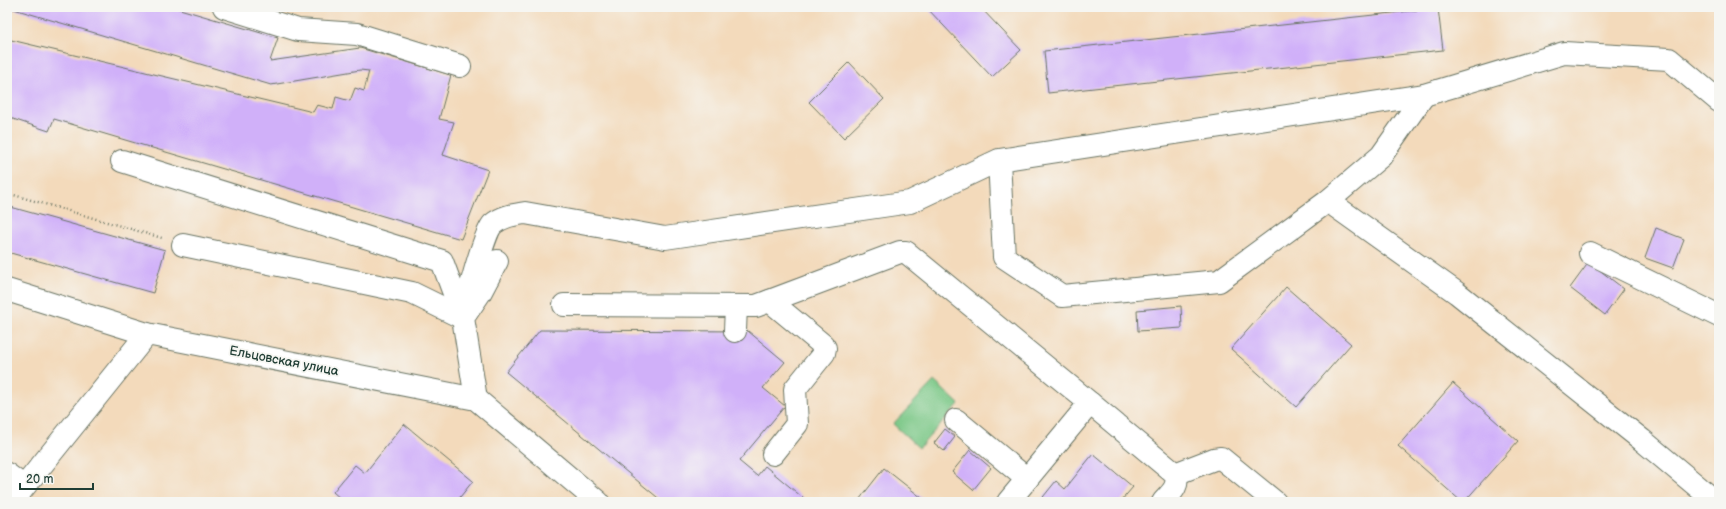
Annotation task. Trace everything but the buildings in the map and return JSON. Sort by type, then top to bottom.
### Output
[{"type":"street","points":[[224,7],[298,30],[357,34],[460,66]]},
{"type":"street","points":[[463,318],[470,286],[492,225],[506,216],[525,213],[665,238],[910,202],[999,160],[1424,95],[1564,53],[1669,59],[1719,101]]},
{"type":"street","points":[[999,160],[1004,257],[1062,296],[1219,281],[1328,201],[1381,156],[1424,95]]},
{"type":"street","points":[[122,161],[442,261],[463,318],[476,399]]},
{"type":"street","points":[[1328,201],[1457,293],[1642,440],[1716,502]]},
{"type":"street","points":[[183,245],[412,293],[463,318]]},
{"type":"street","points":[[564,305],[756,306],[900,252],[906,252],[1175,474],[1178,480],[1176,486],[1163,502]]},
{"type":"street","points":[[1590,254],[1719,316]]},
{"type":"street","points":[[463,318],[480,293],[497,261]]},
{"type":"street","name":"Ельцовская улица","points":[[7,290],[147,334],[476,399],[598,502]]},
{"type":"street","points":[[770,301],[825,348],[824,353],[795,389],[797,424],[773,454]]},
{"type":"street","points":[[735,331],[736,306]]},
{"type":"street","points":[[14,488],[147,334]]},
{"type":"street","points":[[1008,502],[1090,403]]},
{"type":"street","points":[[956,420],[1027,479]]},
{"type":"street","points":[[1175,474],[1221,458],[1276,502]]},
{"type":"path","points":[[7,193],[183,245]]},
{"type":"green space","points":[[934,381],[959,404],[919,448],[893,424]]}]
